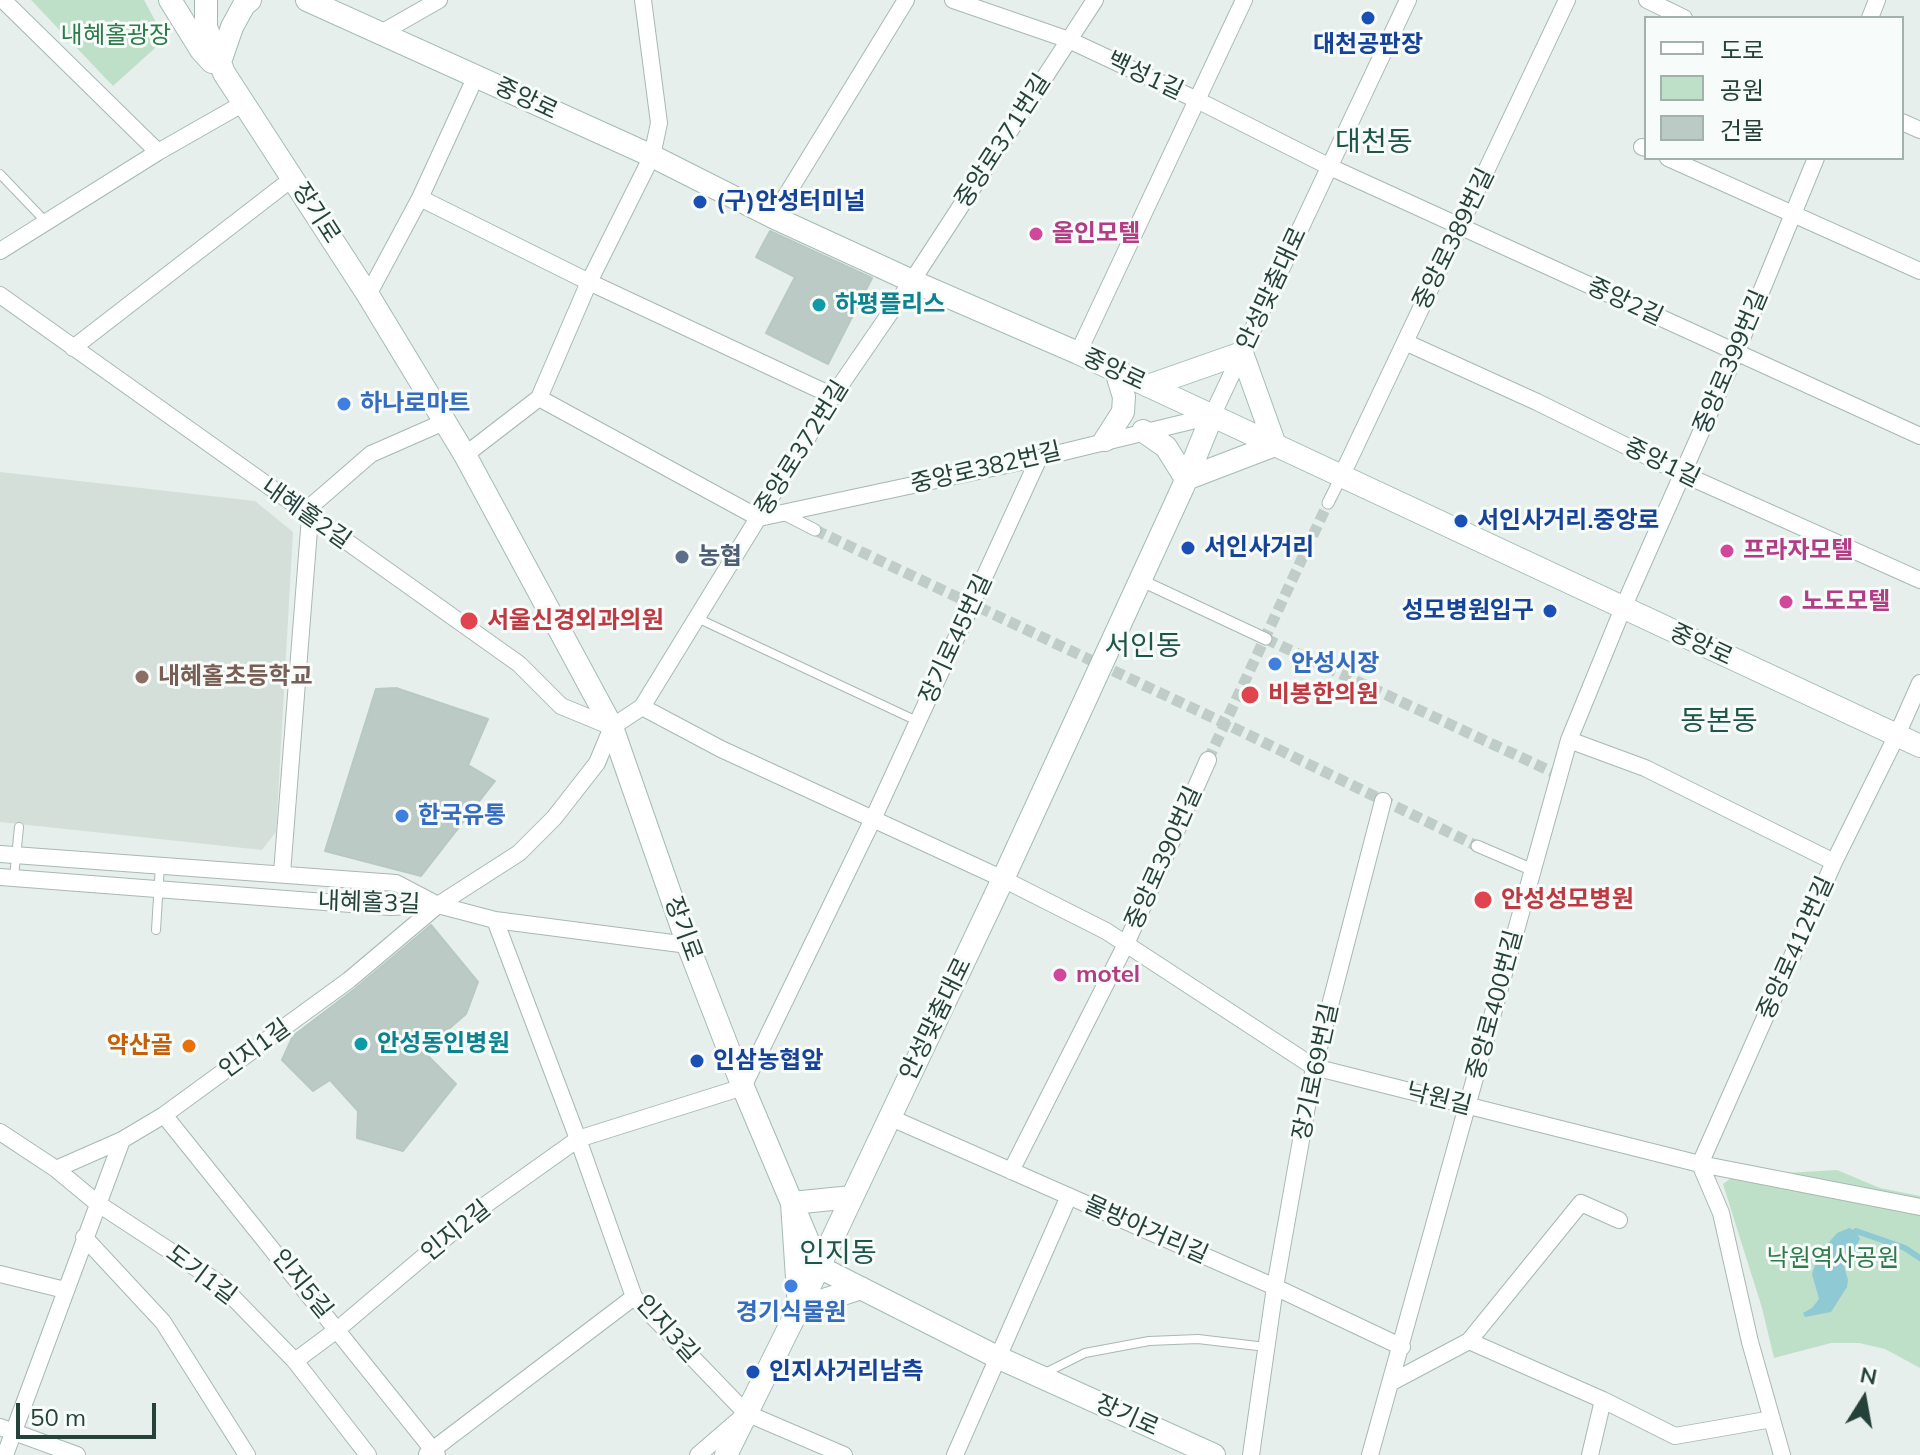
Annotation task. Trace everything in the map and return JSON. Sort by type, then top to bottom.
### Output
[{"type":"main road","points":[[170,0],[201,50],[222,68],[232,27],[250,0]]},
{"type":"main road","name":"장기로","points":[[206,0],[206,27],[222,68],[368,295],[465,455],[612,727],[688,945],[743,1087],[819,1267],[997,1357],[1214,1455]]},
{"type":"main road","name":"중앙로","points":[[307,0],[652,156],[773,217],[912,281],[1078,353],[1920,746]]},
{"type":"main road","points":[[1143,431],[1166,447],[1186,479],[1275,445],[1242,353],[1148,386]]},
{"type":"main road","points":[[1105,440],[1123,412],[1124,397],[1116,371]]},
{"type":"main road","name":"안성맞춤대로","points":[[726,1455],[1003,879],[1212,416]]},
{"type":"main road","points":[[852,1197],[792,1203],[799,1308],[861,1288]]},
{"type":"street","points":[[3,0],[158,152]]},
{"type":"street","points":[[381,33],[439,0]]},
{"type":"street","points":[[465,455],[539,398],[589,282],[652,156],[659,123],[643,0]]},
{"type":"street","points":[[773,217],[906,0]]},
{"type":"street","name":"백성1길","points":[[953,0],[1069,40],[1330,167]]},
{"type":"street","name":"중앙로371번길","points":[[912,281],[1095,0]]},
{"type":"street","points":[[1078,353],[1244,0]]},
{"type":"street","name":"안성맞춤대로","points":[[1212,416],[1408,0]]},
{"type":"street","name":"중앙로389번길","points":[[1341,477],[1567,0]]},
{"type":"street","points":[[1647,0],[1680,16]]},
{"type":"street","points":[[368,295],[420,198],[476,76]]},
{"type":"street","points":[[0,251],[158,152],[244,103]]},
{"type":"street","points":[[1673,160],[1920,271]]},
{"type":"street","name":"중앙로399번길","points":[[1623,608],[1736,353],[1815,160]]},
{"type":"street","name":"중앙2길","points":[[1330,167],[1920,436]]},
{"type":"street","points":[[73,348],[293,178]]},
{"type":"street","points":[[420,198],[589,282],[833,396]]},
{"type":"street","name":"중앙로372번길","points":[[612,727],[642,707],[833,396],[912,281]]},
{"type":"street","name":"내혜홀2길","points":[[0,295],[519,664],[561,706],[612,727]]},
{"type":"street","name":"중앙1길","points":[[1405,342],[1537,402],[1683,474],[1920,580]]},
{"type":"street","points":[[539,398],[759,518]]},
{"type":"street","name":"중앙로382번길","points":[[759,518],[1039,458],[1212,416]]},
{"type":"street","points":[[282,873],[307,515],[371,454],[444,422]]},
{"type":"street","name":"장기로45번길","points":[[743,1087],[873,819],[1039,458]]},
{"type":"street","points":[[1328,503],[1341,477]]},
{"type":"street","points":[[781,513],[815,530]]},
{"type":"street","points":[[1140,580],[1266,639]]},
{"type":"street","name":"중앙로400번길","points":[[1370,1455],[1569,740],[1623,608]]},
{"type":"street","name":"중앙로412번길","points":[[1700,1164],[1834,862],[1920,683]]},
{"type":"street","points":[[642,707],[721,749],[1003,879]]},
{"type":"street","name":"인지1길","points":[[56,1169],[122,1140],[164,1115],[349,980],[438,905],[519,853],[545,827],[597,763],[612,727]]},
{"type":"street","points":[[1569,740],[1645,768],[1834,862]]},
{"type":"street","name":"중앙로390번길","points":[[1011,1171],[1126,944],[1208,760]]},
{"type":"street","name":"장기로69번길","points":[[1251,1455],[1275,1287],[1314,1067],[1383,801]]},
{"type":"street","points":[[1477,846],[1533,870]]},
{"type":"street","name":"내혜홀3길","points":[[8,854],[396,883],[438,905]]},
{"type":"street","name":"내혜홀3길","points":[[7,878],[390,907],[438,905]]},
{"type":"street","name":"낙원길","points":[[1003,879],[1106,931],[1314,1067],[1700,1164],[1920,1207]]},
{"type":"street","points":[[438,905],[495,920],[688,945]]},
{"type":"street","points":[[495,920],[578,1139]]},
{"type":"street","name":"인지2길","points":[[295,1361],[338,1329],[481,1208],[578,1139],[743,1087]]},
{"type":"street","name":"인지5길","points":[[164,1115],[338,1329],[432,1453]]},
{"type":"street","name":"물방아거리길","points":[[889,1117],[1275,1287],[1402,1347]]},
{"type":"street","name":"도기1길","points":[[0,1132],[56,1169],[97,1203],[219,1283],[295,1361],[368,1455]]},
{"type":"street","name":"인지3길","points":[[578,1139],[634,1297],[746,1413]]},
{"type":"street","points":[[5,1455],[6,1429],[65,1290],[122,1140]]},
{"type":"street","points":[[1700,1164],[1721,1213],[1750,1342],[1782,1455]]},
{"type":"street","points":[[955,1455],[1069,1196]]},
{"type":"street","points":[[1392,1382],[1469,1341],[1581,1203],[1619,1220]]},
{"type":"street","points":[[84,1237],[163,1322],[247,1455]]},
{"type":"street","points":[[0,1274],[65,1290]]},
{"type":"street","points":[[432,1453],[634,1297]]},
{"type":"street","points":[[1469,1341],[1603,1400],[1675,1436],[1772,1419]]},
{"type":"street","points":[[1590,1455],[1603,1400]]},
{"type":"street","points":[[698,1455],[746,1413],[844,1455]]},
{"type":"street","points":[[6,1429],[77,1455]]},
{"type":"lane","points":[[0,174],[46,222]]},
{"type":"lane","points":[[697,618],[918,721]]},
{"type":"lane","points":[[7,878],[8,854],[19,827]]},
{"type":"lane","points":[[156,930],[160,864]]},
{"type":"lane","points":[[1039,1376],[1085,1353],[1149,1341],[1198,1339],[1266,1347]]},
{"type":"shaded area","name":"내혜홀초등학교","points":[[0,472],[255,501],[293,532],[276,832],[262,850],[0,822]]},
{"type":"green space","name":"내혜홀광장","points":[[31,0],[144,0],[165,39],[113,86]]},
{"type":"green space","name":"낙원역사공원","points":[[1837,1170],[1880,1188],[1920,1196],[1920,1368],[1885,1349],[1859,1343],[1831,1343],[1774,1358],[1762,1308],[1723,1184],[1734,1176]]},
{"type":"water","points":[[1849,1228],[1856,1231],[1860,1239],[1854,1250],[1842,1259],[1847,1287],[1831,1312],[1805,1317],[1803,1313],[1819,1299],[1812,1274],[1819,1254],[1837,1233]]},
{"type":"building","name":"하평플리스","points":[[770,231],[872,278],[828,364],[766,333],[795,277],[756,257]]},
{"type":"building","name":"한국유통","points":[[396,688],[488,719],[468,765],[495,781],[421,876],[325,851],[376,689]]},
{"type":"building","name":"안성동인병원","points":[[431,925],[478,982],[466,1014],[423,1051],[456,1084],[403,1151],[357,1138],[358,1111],[330,1080],[313,1091],[282,1060],[293,1036]]},
{"type":"waterway","points":[[1856,1231],[1905,1248],[1920,1258]]},
{"type":"tunnel","points":[[1208,760],[1328,503]]},
{"type":"tunnel","points":[[815,530],[1477,846]]},
{"type":"tunnel","points":[[1266,639],[1559,775]]},
{"type":"place","name":"대천공판장","points":[[1368,18]]},
{"type":"place","name":"(구)안성터미널","points":[[700,202]]},
{"type":"place","name":"올인모텔","points":[[1036,234]]},
{"type":"place","name":"하평플리스","points":[[819,305]]},
{"type":"place","name":"하나로마트","points":[[344,404]]},
{"type":"place","name":"서인사거리.중앙로","points":[[1461,521]]},
{"type":"place","name":"서인사거리","points":[[1188,548]]},
{"type":"place","name":"프라자모텔","points":[[1727,551]]},
{"type":"place","name":"농협","points":[[682,557]]},
{"type":"place","name":"노도모텔","points":[[1786,602]]},
{"type":"place","name":"성모병원입구","points":[[1550,611]]},
{"type":"place","name":"서울신경외과의원","points":[[469,621]]},
{"type":"place","name":"안성시장","points":[[1275,664]]},
{"type":"place","name":"내혜홀초등학교","points":[[142,677]]},
{"type":"place","name":"비봉한의원","points":[[1250,695]]},
{"type":"place","name":"한국유통","points":[[402,816]]},
{"type":"place","name":"안성성모병원","points":[[1483,900]]},
{"type":"place","name":"motel","points":[[1060,975]]},
{"type":"place","name":"안성동인병원","points":[[361,1044]]},
{"type":"place","name":"약산골","points":[[189,1046]]},
{"type":"place","name":"인삼농협앞","points":[[697,1061]]},
{"type":"place","name":"경기식물원","points":[[791,1286]]},
{"type":"place","name":"인지사거리남측","points":[[753,1372]]},
{"type":"district","name":"대천동","points":[[1374,143]]},
{"type":"district","name":"서인동","points":[[1143,647]]},
{"type":"district","name":"동본동","points":[[1719,722]]},
{"type":"district","name":"인지동","points":[[838,1254]]}]
